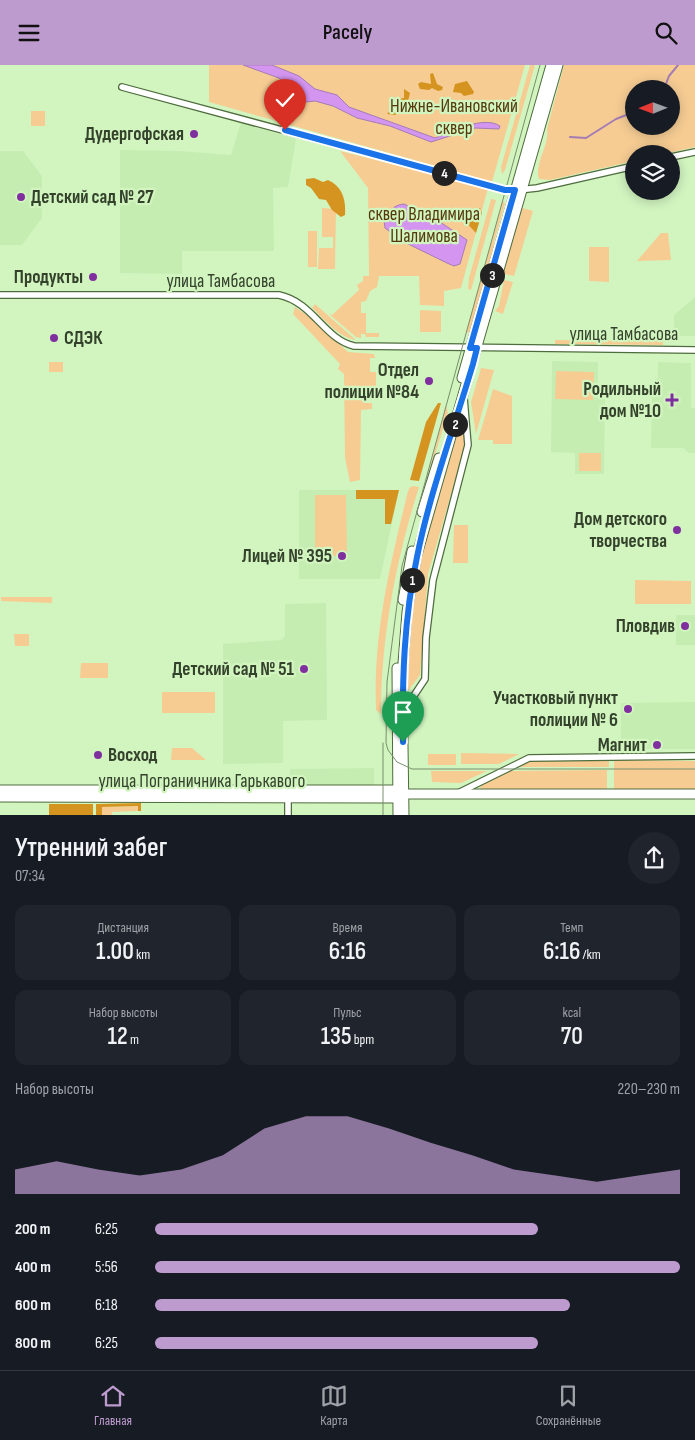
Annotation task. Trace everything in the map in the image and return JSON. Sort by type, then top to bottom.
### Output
[{"type":"main road","points":[[519,190],[551,65]]},
{"type":"main road","points":[[404,815],[399,794],[395,690],[405,585],[414,542],[558,65]]},
{"type":"main road","points":[[398,815],[405,639],[416,558],[463,396],[474,348]]},
{"type":"main road","name":"улица Пограничника Гарькавого","points":[[0,790],[288,794]]},
{"type":"main road","name":"улица Пограничника Гарькавого","points":[[0,797],[288,794],[695,794]]},
{"type":"street","points":[[122,87],[505,190],[519,190],[625,168]]},
{"type":"street","points":[[680,155],[695,152]]},
{"type":"street","name":"улица Тамбасова","points":[[0,295],[279,295],[297,301],[337,337],[348,344],[474,348],[695,350]]},
{"type":"street","points":[[402,713],[426,679],[426,638],[433,580],[468,445],[463,396]]},
{"type":"street","points":[[457,794],[529,758],[695,756]]},
{"type":"street","points":[[288,794],[288,815]]},
{"type":"shaded area","points":[[243,65],[272,65],[299,76],[315,89],[337,95],[349,107],[435,138],[476,123],[493,123],[500,126],[499,129],[475,128],[431,142],[390,126],[357,118],[333,106],[315,101],[306,102],[301,98],[300,93],[292,90],[279,78]]},
{"type":"shaded area","points":[[433,73],[437,84],[443,87],[442,90],[438,91],[432,88],[429,90],[420,89],[418,84],[421,82],[431,84],[430,74]]},
{"type":"shaded area","points":[[467,81],[474,92],[473,94],[464,96],[461,93],[453,92],[455,84]]},
{"type":"shaded area","points":[[404,89],[410,93],[406,109],[395,115],[387,114],[397,103],[398,99],[404,98]]},
{"type":"shaded area","points":[[241,123],[296,139],[288,187],[273,188],[274,251],[182,251],[182,274],[120,273],[120,150],[180,151],[231,155]]},
{"type":"shaded area","name":"Детский сад № 27","points":[[0,151],[23,151],[42,176],[42,218],[22,245],[0,245]]},
{"type":"shaded area","points":[[314,178],[323,182],[328,180],[337,186],[344,199],[345,215],[341,217],[332,210],[326,200],[319,199],[311,188],[306,185],[306,179]]},
{"type":"shaded area","points":[[404,204],[440,222],[467,240],[460,264],[454,266],[447,263],[402,241],[385,228],[384,220],[390,211],[394,207]]},
{"type":"shaded area","points":[[477,208],[480,208],[482,213],[476,233],[458,214],[464,210],[471,215]]},
{"type":"shaded area","points":[[695,297],[695,336],[674,336],[674,315]]},
{"type":"shaded area","points":[[552,361],[598,362],[598,397],[605,397],[604,474],[575,474],[575,453],[551,452]]},
{"type":"shaded area","name":"Родильный дом №10","points":[[658,362],[691,363],[691,408],[695,408],[695,453],[689,453],[683,448],[651,448],[652,393],[650,388],[658,377]]},
{"type":"shaded area","points":[[438,403],[441,403],[419,481],[410,480],[426,422]]},
{"type":"shaded area","name":"Лицей № 395","points":[[299,490],[399,490],[380,579],[299,579]]},
{"type":"shaded area","points":[[356,490],[399,490],[391,524],[385,524],[385,499],[356,499]]},
{"type":"shaded area","points":[[326,603],[327,720],[283,721],[283,763],[223,764],[223,644],[281,640],[285,636],[285,604]]},
{"type":"shaded area","points":[[676,615],[695,615],[695,645],[676,645]]},
{"type":"shaded area","points":[[695,702],[695,749],[621,749],[621,703]]},
{"type":"shaded area","points":[[374,768],[374,785],[290,785],[290,769]]},
{"type":"shaded area","points":[[141,803],[141,811],[138,811],[138,806],[102,807],[102,815],[96,815],[96,804]]},
{"type":"shaded area","points":[[49,804],[93,804],[93,815],[49,815]]},
{"type":"green space","name":"Нижне-Ивановский сквер","points":[[209,65],[525,65],[492,182],[209,102]]},
{"type":"green space","points":[[530,65],[535,65],[505,170],[502,174],[501,167]]},
{"type":"green space","points":[[564,65],[695,65],[695,147],[680,150],[680,145],[625,145],[625,163],[550,180],[539,179],[540,160]]},
{"type":"green space","points":[[31,111],[45,111],[45,126],[31,126]]},
{"type":"green space","name":"сквер Владимира Шалимова","points":[[340,151],[488,188],[461,288],[444,291],[444,306],[420,305],[419,276],[379,276],[377,287],[370,291],[366,301],[361,302],[361,313],[366,313],[366,333],[379,333],[379,337],[366,337],[365,334],[361,334],[361,338],[356,337],[329,314],[332,315],[359,290],[357,285],[363,281],[363,276],[369,276],[368,188]]},
{"type":"green space","points":[[491,199],[496,200],[471,290],[468,289],[469,278]]},
{"type":"green space","points":[[503,201],[505,203],[494,242],[493,254],[471,333],[466,332]]},
{"type":"green space","points":[[519,207],[533,211],[514,276],[504,274],[505,258]]},
{"type":"green space","points":[[322,208],[336,209],[335,269],[318,269],[319,248],[333,248],[333,237],[322,237]]},
{"type":"green space","points":[[308,231],[317,231],[317,267],[308,267]]},
{"type":"green space","points":[[661,233],[668,233],[671,260],[637,261]]},
{"type":"green space","points":[[589,247],[609,247],[609,282],[589,281]]},
{"type":"green space","points":[[504,280],[513,282],[503,314],[495,311],[499,306]]},
{"type":"green space","points":[[315,304],[356,340],[343,335],[332,327],[312,308]]},
{"type":"green space","points":[[295,307],[311,318],[348,352],[374,354],[375,358],[370,358],[370,372],[376,372],[376,398],[365,398],[365,403],[372,403],[372,409],[361,410],[360,480],[350,482],[345,458],[344,374],[338,369],[340,364],[293,314]]},
{"type":"green space","points":[[420,310],[441,311],[441,332],[420,332]]},
{"type":"green space","points":[[555,340],[663,341],[663,345],[555,344]]},
{"type":"green space","points":[[49,362],[63,362],[63,372],[49,372]]},
{"type":"green space","points":[[481,368],[494,370],[476,434],[471,402]]},
{"type":"green space","points":[[556,371],[594,372],[593,400],[555,399]]},
{"type":"green space","points":[[493,389],[512,396],[512,444],[493,444],[493,440],[478,440]]},
{"type":"green space","points":[[446,405],[448,413],[426,483]]},
{"type":"green space","points":[[459,421],[464,423],[465,446],[428,574],[420,675],[405,695],[411,610],[421,549]]},
{"type":"green space","points":[[579,453],[601,453],[601,471],[579,471]]},
{"type":"green space","points":[[410,487],[419,487],[403,542],[391,599],[384,656],[381,714],[376,710],[377,654],[380,626],[401,518],[408,491]]},
{"type":"green space","points":[[315,495],[346,495],[347,556],[315,556]]},
{"type":"green space","points":[[454,525],[468,525],[468,563],[453,563]]},
{"type":"green space","points":[[635,580],[691,581],[691,604],[635,604]]},
{"type":"green space","points":[[1,597],[52,597],[52,603],[1,601]]},
{"type":"green space","points":[[14,634],[29,634],[29,646],[15,646]]},
{"type":"green space","points":[[81,663],[108,663],[108,678],[80,678]]},
{"type":"green space","points":[[162,692],[215,692],[215,713],[162,713]]},
{"type":"green space","points":[[172,748],[192,748],[206,760],[171,760]]},
{"type":"green space","points":[[461,753],[519,754],[499,764],[461,764]]},
{"type":"green space","points":[[428,754],[456,754],[456,765],[428,765]]},
{"type":"green space","points":[[614,760],[695,761],[695,789],[614,789]]},
{"type":"green space","points":[[531,761],[609,761],[609,767],[517,767]]},
{"type":"green space","points":[[607,770],[607,789],[480,789],[481,785],[508,771]]},
{"type":"green space","points":[[431,771],[487,771],[461,783],[432,782]]},
{"type":"green space","points":[[138,806],[138,811],[112,812],[112,815],[102,815],[102,807]]},
{"type":"waterway","points":[[667,80],[678,65]]},
{"type":"waterway","points":[[570,137],[586,138],[625,116]]},
{"type":"tram line","points":[[540,65],[402,566],[387,682],[386,743],[388,750],[397,762],[412,769],[695,769]]},
{"type":"tram line","points":[[383,743],[383,815]]},
{"type":"place","name":"Дудергофская","points":[[194,134]]},
{"type":"place","name":"Детский сад № 27","points":[[21,197]]},
{"type":"place","name":"Продукты","points":[[93,277]]},
{"type":"place","name":"СДЭК","points":[[54,338]]},
{"type":"place","name":"Отдел полиции №84","points":[[429,381]]},
{"type":"place","name":"Родильный дом №10","points":[[672,400]]},
{"type":"place","name":"Дом детского творчества","points":[[677,530]]},
{"type":"place","name":"Лицей № 395","points":[[342,556]]},
{"type":"place","name":"Пловдив","points":[[685,626]]},
{"type":"place","name":"Детский сад № 51","points":[[304,669]]},
{"type":"place","name":"Участковый пункт полиции № 6","points":[[628,709]]},
{"type":"place","name":"Магнит","points":[[657,745]]},
{"type":"place","name":"Восход","points":[[98,755]]},
{"type":"route","points":[[285,130],[505,190],[515,190],[470,348],[477,348],[473,364],[416,558],[407,612],[402,676],[403,742]]}]
